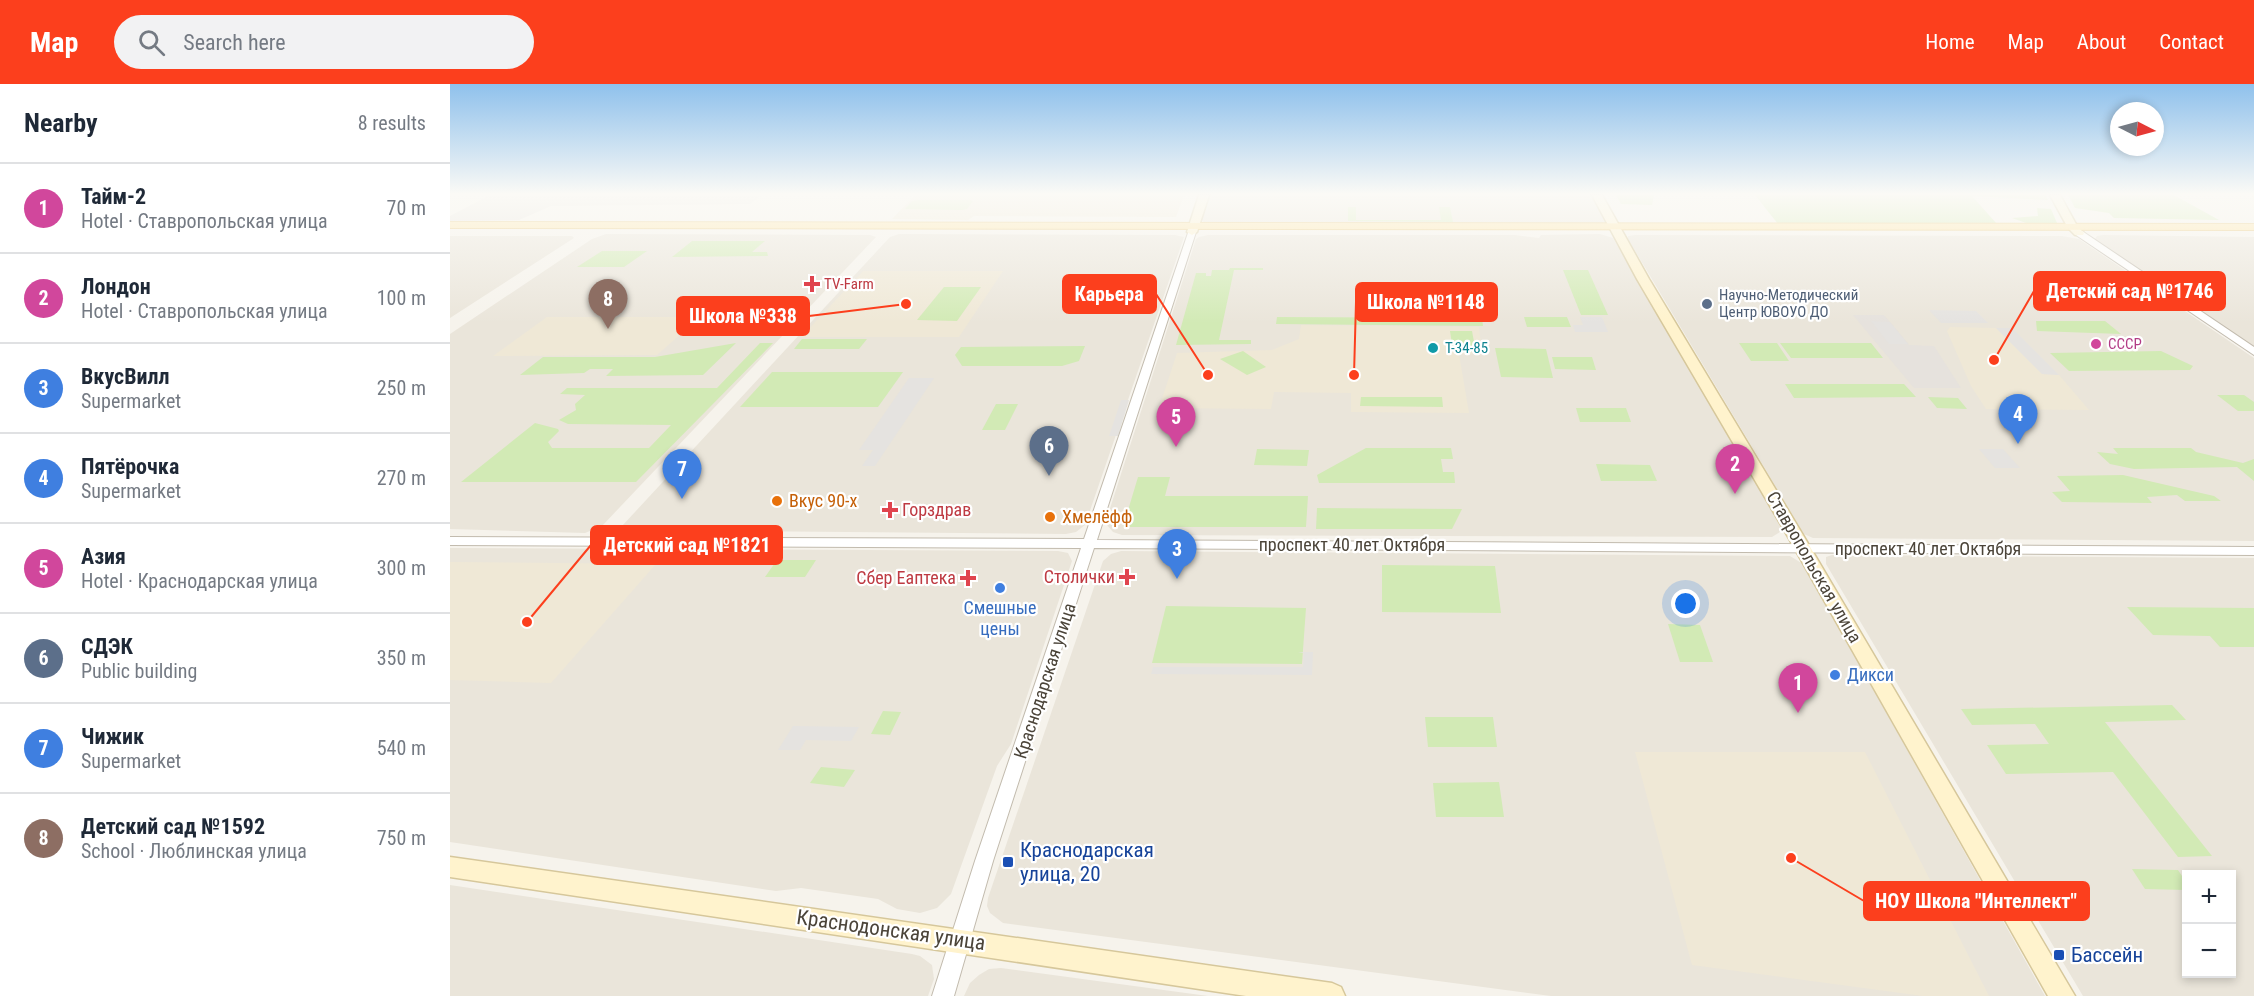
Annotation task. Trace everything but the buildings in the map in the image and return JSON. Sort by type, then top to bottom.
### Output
[{"type":"main road","name":"Ставропольская улица","points":[[1620,238],[2062,996]]},
{"type":"main road","name":"Краснодонская улица","points":[[450,867],[1332,996]]},
{"type":"street","name":"Краснодарская улица","points":[[943,996],[959,940],[1191,238]]},
{"type":"street","points":[[2087,238],[2254,352]]},
{"type":"street","name":"проспект 40 лет Октября","points":[[450,541],[811,541],[1089,545],[2254,551]]},
{"type":"shaded area","points":[[450,238],[574,238],[450,318]]},
{"type":"shaded area","points":[[875,238],[602,526],[585,533],[450,529],[450,334],[592,239]]},
{"type":"shaded area","points":[[889,238],[1184,238],[1085,525],[1076,532],[1066,534],[627,530],[622,526]]},
{"type":"shaded area","points":[[1198,238],[1613,238],[1783,530],[1772,537],[1122,535],[1113,532],[1107,525],[1106,521]]},
{"type":"shaded area","points":[[2254,238],[2254,347],[2095,239]]},
{"type":"shaded area","points":[[1628,239],[2079,239],[2254,358],[2254,541],[1813,538],[1804,534]]},
{"type":"shaded area","points":[[863,271],[1003,271],[959,337],[801,337]]},
{"type":"shaded area","points":[[1929,310],[1976,311],[1988,323],[1941,323]]},
{"type":"shaded area","points":[[1853,315],[1884,315],[1909,345],[1934,346],[1961,388],[1914,388]]},
{"type":"shaded area","points":[[547,317],[700,317],[657,355],[493,356]]},
{"type":"shaded area","points":[[1580,317],[1602,317],[1608,332],[1575,332],[1573,325],[1583,325]]},
{"type":"shaded area","points":[[1871,321],[1890,322],[1908,344],[1889,344]]},
{"type":"shaded area","points":[[1301,325],[1479,327],[1482,354],[1459,354],[1469,413],[1351,412],[1351,393],[1274,392],[1271,409],[1159,408],[1177,353],[1272,350],[1299,339]]},
{"type":"shaded area","points":[[1950,327],[1996,328],[2042,374],[2059,375],[2089,410],[1986,409],[1971,386],[1947,331]]},
{"type":"shaded area","points":[[1996,328],[2012,328],[2059,375],[2042,374]]},
{"type":"shaded area","points":[[909,378],[934,378],[875,466],[862,466],[873,450],[859,450]]},
{"type":"shaded area","points":[[1121,400],[1129,400],[1118,436],[1109,436]]},
{"type":"shaded area","points":[[1979,449],[2003,449],[2020,468],[1995,468]]},
{"type":"shaded area","points":[[450,548],[1058,551],[1068,553],[1072,561],[1011,744],[997,766],[951,894],[937,908],[920,913],[897,909],[878,899],[801,888],[776,891],[450,842]]},
{"type":"shaded area","points":[[1121,551],[1790,556],[1803,564],[2045,996],[1551,996],[1003,923],[990,913],[987,906],[988,898],[1103,561],[1111,554]]},
{"type":"shaded area","points":[[1832,555],[2254,558],[2254,996],[2083,996],[1826,564],[1826,557]]},
{"type":"shaded area","points":[[450,562],[656,564],[551,683],[450,680]]},
{"type":"shaded area","points":[[1298,652],[1313,652],[1312,675],[1151,674],[1153,667],[1303,667],[1304,653]]},
{"type":"shaded area","points":[[793,726],[859,727],[851,741],[806,740],[800,750],[778,750]]},
{"type":"shaded area","points":[[1635,752],[1865,752],[1989,996],[1923,996],[1692,965]]},
{"type":"shaded area","points":[[450,885],[912,954],[920,956],[932,965],[934,979],[928,996],[450,996]]},
{"type":"shaded area","points":[[1001,968],[1208,996],[964,996],[970,983],[979,975],[989,969]]},
{"type":"green space","points":[[692,241],[765,241],[752,252],[767,252],[768,256],[672,257]]},
{"type":"green space","points":[[602,251],[647,251],[624,267],[577,267]]},
{"type":"green space","points":[[1230,268],[1263,268],[1263,270],[1234,270],[1219,340],[1251,340],[1251,344],[1176,345],[1196,273],[1206,273],[1206,276],[1211,276],[1212,270],[1229,270]]},
{"type":"green space","points":[[1563,270],[1588,270],[1608,315],[1581,315]]},
{"type":"green space","points":[[944,287],[981,287],[957,321],[917,320]]},
{"type":"green space","points":[[1277,317],[1482,318],[1483,326],[1276,324]]},
{"type":"green space","points":[[1524,317],[1567,317],[1571,327],[1527,327]]},
{"type":"green space","points":[[2036,321],[2105,321],[2121,334],[2037,331]]},
{"type":"green space","points":[[1450,331],[1472,331],[1476,352],[1453,351]]},
{"type":"green space","points":[[802,339],[867,339],[859,349],[794,349]]},
{"type":"green space","points":[[736,343],[703,375],[606,376],[613,369],[590,369],[584,373],[520,375],[543,357],[655,357]]},
{"type":"green space","points":[[760,343],[773,343],[636,482],[461,482],[535,423],[558,429],[559,431],[548,442],[552,448],[649,448],[671,425],[568,424],[559,420],[576,410],[575,404],[585,395],[560,394],[567,388],[717,388]]},
{"type":"green space","points":[[1739,343],[1777,343],[1789,361],[1751,361]]},
{"type":"green space","points":[[1780,343],[1871,343],[1883,358],[1791,358]]},
{"type":"green space","points":[[1085,346],[1079,361],[1062,366],[962,366],[955,355],[961,347]]},
{"type":"green space","points":[[1495,348],[1546,349],[1553,378],[1501,377]]},
{"type":"green space","points":[[1243,351],[1266,367],[1247,375],[1220,359]]},
{"type":"green space","points":[[2161,351],[2193,366],[2190,370],[2069,371],[2050,353]]},
{"type":"green space","points":[[1552,357],[1592,357],[1596,370],[1555,369]]},
{"type":"green space","points":[[772,372],[903,372],[878,407],[740,407]]},
{"type":"green space","points":[[1785,384],[1904,384],[1916,397],[1794,398]]},
{"type":"green space","points":[[2217,395],[2244,395],[2254,402],[2254,411],[2238,411]]},
{"type":"green space","points":[[1361,397],[1442,397],[1443,407],[1360,406]]},
{"type":"green space","points":[[1928,397],[1958,398],[1967,409],[1937,408]]},
{"type":"green space","points":[[996,404],[1018,404],[1005,430],[982,430]]},
{"type":"green space","points":[[1576,408],[1626,408],[1631,422],[1580,422]]},
{"type":"green space","points":[[1366,448],[1451,448],[1453,459],[1441,459],[1443,472],[1454,472],[1455,483],[1319,483],[1317,475]]},
{"type":"green space","points":[[2113,448],[2191,448],[2196,452],[2243,463],[2254,459],[2254,481],[2237,467],[2134,469],[2110,464],[2097,452],[2118,454]]},
{"type":"green space","points":[[1257,449],[1309,450],[1307,466],[1254,465]]},
{"type":"green space","points":[[1596,464],[1650,465],[1657,481],[1601,481]]},
{"type":"green space","points":[[2123,475],[2214,496],[2221,501],[2185,501],[2177,495],[2147,497],[2152,503],[2062,502],[2052,492],[2070,491],[2057,476]]},
{"type":"green space","points":[[1138,477],[1170,477],[1165,496],[1308,496],[1306,527],[1123,527]]},
{"type":"green space","points":[[1317,508],[1462,509],[1452,529],[1316,529]]},
{"type":"green space","points":[[777,560],[816,560],[805,577],[765,577]]},
{"type":"green space","points":[[1382,565],[1495,566],[1501,613],[1382,612]]},
{"type":"green space","points":[[1166,606],[1306,608],[1302,664],[1152,663]]},
{"type":"green space","points":[[2127,607],[2254,608],[2254,647],[2220,647],[2210,636],[2153,635]]},
{"type":"green space","points":[[1668,624],[1700,625],[1713,662],[1680,662]]},
{"type":"green space","points":[[2172,705],[2186,720],[2105,722],[2212,856],[2178,857],[2113,772],[2006,774],[1987,745],[2049,744],[2035,724],[1972,725],[1961,709]]},
{"type":"green space","points":[[883,711],[901,712],[890,735],[871,734]]},
{"type":"green space","points":[[1425,717],[1493,717],[1497,747],[1428,747]]},
{"type":"green space","points":[[821,767],[855,770],[844,787],[810,783]]},
{"type":"green space","points":[[1499,782],[1504,817],[1436,817],[1433,783]]},
{"type":"green space","points":[[2132,869],[2178,870],[2182,876],[2182,890],[2145,889]]},
{"type":"place","name":"TV-Farm","points":[[812,284]]},
{"type":"place","name":"Школа №338","points":[[906,304]]},
{"type":"place","name":"Научно-Методический Центр ЮВОУО ДО","points":[[1707,304]]},
{"type":"place","name":"Детский сад №1592","points":[[608,329]]},
{"type":"place","name":"СССР","points":[[2096,344]]},
{"type":"place","name":"Т-34-85","points":[[1433,348]]},
{"type":"place","name":"Детский сад №1746","points":[[1994,360]]},
{"type":"place","name":"Карьера","points":[[1208,375]]},
{"type":"place","name":"Школа №1148","points":[[1354,375]]},
{"type":"place","name":"Пятёрочка","points":[[2018,444]]},
{"type":"place","name":"Азия","points":[[1176,447]]},
{"type":"place","name":"СДЭК","points":[[1049,476]]},
{"type":"place","name":"Лондон","points":[[1735,494]]},
{"type":"place","name":"Чижик","points":[[682,499]]},
{"type":"place","name":"Вкус 90-х","points":[[777,501]]},
{"type":"place","name":"Горздрав","points":[[890,510]]},
{"type":"place","name":"Хмелёфф","points":[[1050,517]]},
{"type":"place","name":"Столички","points":[[1127,577]]},
{"type":"place","name":"Сбер Еаптека","points":[[968,578]]},
{"type":"place","name":"ВкусВилл","points":[[1177,579]]},
{"type":"place","name":"Смешные цены","points":[[1000,588]]},
{"type":"place","name":"Детский сад №1821","points":[[527,622]]},
{"type":"place","name":"Дикси","points":[[1835,675]]},
{"type":"place","name":"Тайм-2","points":[[1798,713]]},
{"type":"place","name":"НОУ Школа \"Интеллект\"","points":[[1791,858]]},
{"type":"place","name":"Краснодарская улица, 20","points":[[1008,862]]},
{"type":"place","name":"Бассейн","points":[[2059,955]]}]
